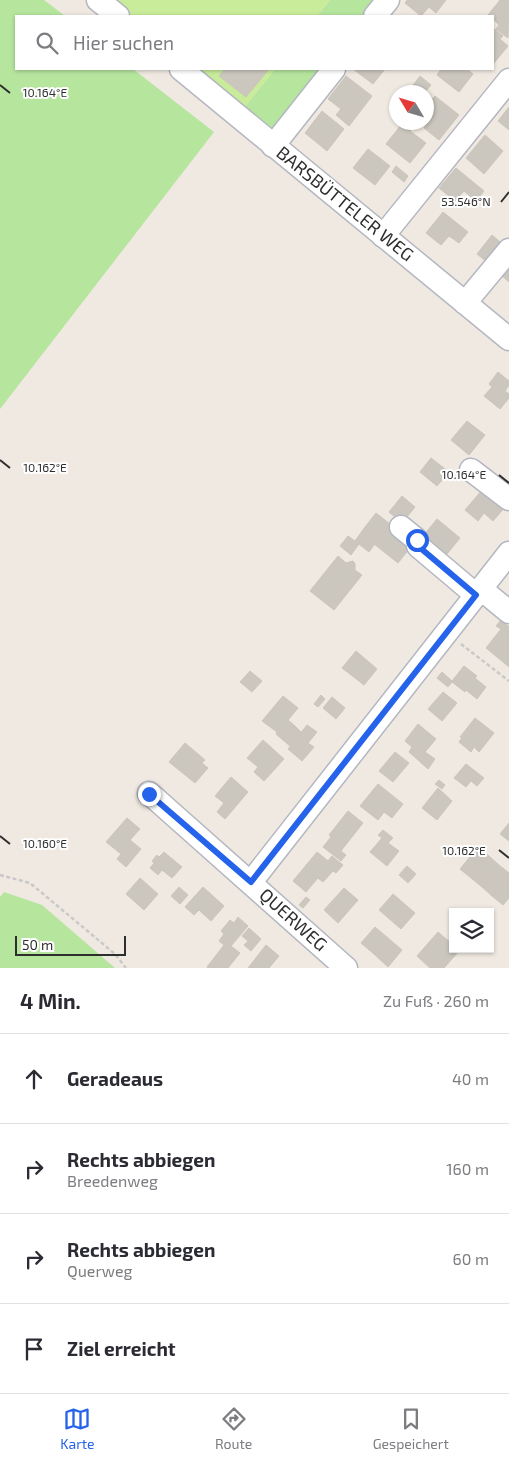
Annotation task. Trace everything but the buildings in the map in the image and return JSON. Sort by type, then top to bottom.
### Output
[{"type":"street","points":[[98,0],[117,15]]},
{"type":"street","points":[[376,15],[388,0]]},
{"type":"street","name":"BARSBÜTTELER WEG","points":[[182,70],[509,339]]},
{"type":"street","points":[[273,146],[333,70]]},
{"type":"street","points":[[383,236],[509,80]]},
{"type":"street","points":[[465,303],[509,250]]},
{"type":"street","points":[[471,470],[509,499]]},
{"type":"street","points":[[401,527],[417,540],[418,546],[509,612]]},
{"type":"street","points":[[251,882],[509,553]]},
{"type":"street","name":"QUERWEG","points":[[149,794],[251,882],[346,968]]},
{"type":"path","points":[[447,633],[509,682]]},
{"type":"path","points":[[0,875],[30,883],[115,954],[126,968]]},
{"type":"green space","points":[[0,0],[44,0],[64,15],[15,15],[15,70],[134,70],[214,132],[0,409]]},
{"type":"green space","points":[[105,0],[330,0],[318,15],[124,15]]},
{"type":"green space","points":[[330,0],[378,0],[366,15],[318,15]]},
{"type":"green space","points":[[193,70],[274,70],[243,109]]},
{"type":"green space","points":[[274,70],[321,70],[271,133],[243,109]]},
{"type":"green space","points":[[4,892],[42,905],[115,968],[0,968],[0,897]]},
{"type":"route","points":[[149,794],[251,882],[476,595],[418,546],[417,540]]}]
